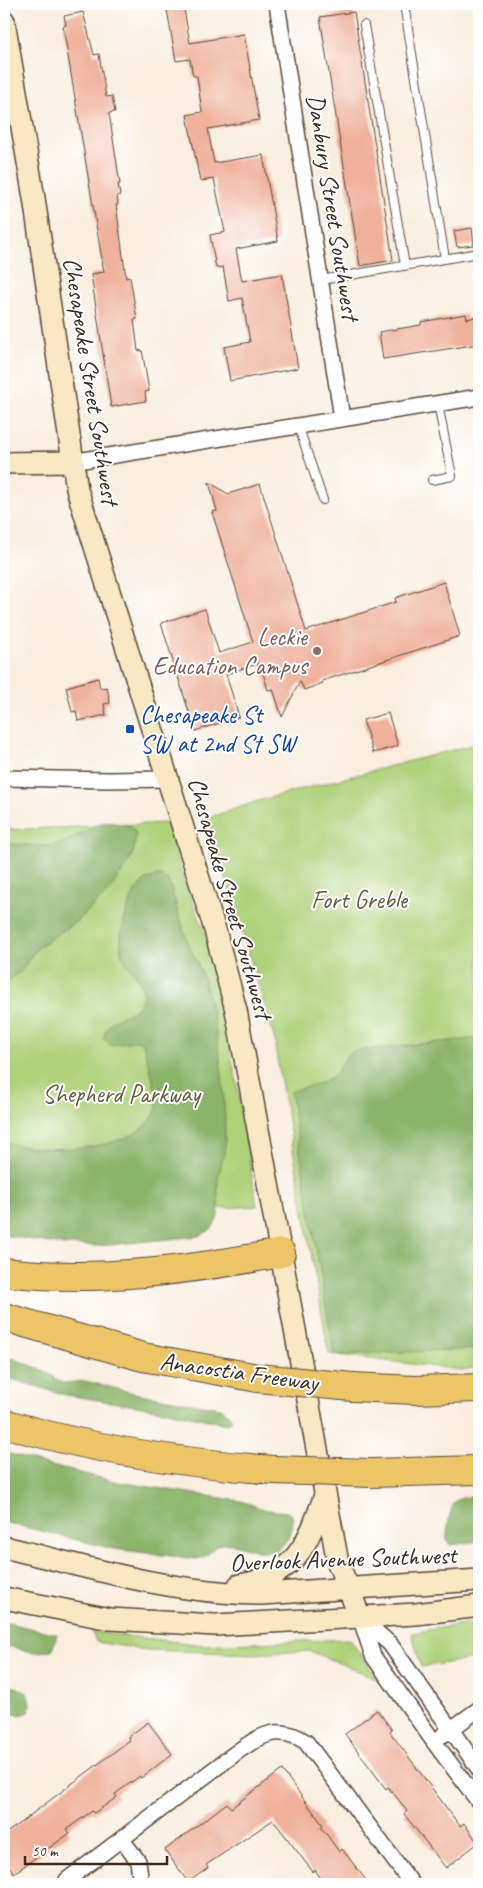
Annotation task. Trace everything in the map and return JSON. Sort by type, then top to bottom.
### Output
[{"type":"highway","points":[[4,1272],[72,1276],[132,1275],[209,1266],[281,1253]]},
{"type":"highway","name":"Anacostia Freeway","points":[[4,1317],[143,1358],[258,1378],[353,1387],[415,1390],[479,1388]]},
{"type":"highway","points":[[4,1423],[69,1440],[134,1453],[211,1465],[274,1470],[371,1473],[479,1470]]},
{"type":"street","name":"Danbury Street Southwest","points":[[277,4],[342,418]]},
{"type":"street","name":"Chesapeake Street Southwest","points":[[4,21],[34,198],[71,462],[83,513],[215,930],[236,1010],[338,1563],[360,1618]]},
{"type":"street","points":[[4,463],[71,462],[479,397]]},
{"type":"street","points":[[4,778],[167,779]]},
{"type":"street","points":[[209,1590],[258,1582],[294,1561],[310,1538],[325,1495]]},
{"type":"street","name":"Overlook Avenue Southwest","points":[[4,1548],[145,1581],[209,1590],[261,1594],[479,1580]]},
{"type":"street","points":[[4,1598],[95,1617],[182,1624],[255,1624],[360,1618],[416,1614],[479,1606]]},
{"type":"street","points":[[360,1618],[390,1644],[479,1769]]},
{"type":"street","points":[[360,1618],[372,1654],[479,1802]]},
{"type":"street","points":[[434,1742],[479,1709]]},
{"type":"street","points":[[66,1884],[67,1880],[260,1736],[280,1732],[291,1734],[306,1742],[412,1884]]},
{"type":"street","points":[[122,1840],[138,1861],[141,1884]]},
{"type":"lane","points":[[404,4],[445,259]]},
{"type":"lane","points":[[364,25],[405,266]]},
{"type":"lane","points":[[320,280],[479,253]]},
{"type":"lane","points":[[432,480],[452,476],[438,404]]},
{"type":"lane","points":[[298,425],[323,500]]},
{"type":"green space","name":"Fort Greble","points":[[479,743],[479,1367],[461,1370],[329,1354],[275,1047],[277,1047],[208,818],[261,800]]},
{"type":"green space","points":[[105,822],[130,825],[136,834],[134,850],[128,864],[107,893],[77,921],[37,948],[21,971],[4,984],[4,845],[56,845]]},
{"type":"green space","name":"Shepherd Parkway","points":[[167,823],[186,886],[205,932],[236,1078],[257,1206],[4,1222],[4,830]]},
{"type":"green space","points":[[159,876],[166,878],[171,887],[185,935],[200,968],[217,1038],[224,1102],[225,1143],[218,1180],[217,1220],[214,1226],[199,1236],[99,1246],[62,1245],[4,1235],[4,1142],[20,1146],[59,1149],[102,1145],[138,1132],[150,1121],[156,1111],[157,1098],[143,1044],[138,1040],[110,1045],[104,1039],[110,1024],[134,1010],[142,998],[142,986],[122,955],[122,929],[131,899],[139,886],[146,880]]},
{"type":"green space","points":[[479,1038],[479,1349],[334,1355],[290,1092],[318,1083],[334,1075],[347,1056],[354,1051]]},
{"type":"green space","points":[[4,1355],[45,1371],[62,1383],[85,1381],[134,1393],[220,1408],[228,1413],[232,1420],[227,1424],[167,1411],[66,1395],[4,1377]]},
{"type":"green space","points":[[4,1452],[43,1464],[118,1482],[241,1501],[267,1510],[287,1512],[292,1515],[292,1529],[286,1541],[279,1548],[271,1551],[263,1552],[239,1545],[221,1544],[204,1557],[196,1559],[114,1549],[4,1522]]},
{"type":"green space","points":[[479,1496],[479,1541],[450,1545],[447,1541],[447,1532],[453,1505],[460,1499]]},
{"type":"green space","points":[[479,1621],[479,1658],[421,1667],[412,1633]]},
{"type":"green space","points":[[4,1622],[57,1634],[52,1651],[32,1652],[4,1645]]},
{"type":"green space","points":[[92,1632],[204,1645],[350,1639],[378,1679],[310,1651],[255,1654],[147,1650],[96,1642]]},
{"type":"green space","points":[[4,1685],[14,1686],[27,1693],[30,1703],[29,1712],[16,1714],[4,1707]]},
{"type":"building","points":[[166,4],[183,4],[190,43],[244,34],[259,120],[208,129],[214,163],[263,155],[278,241],[236,249],[242,281],[282,274],[298,368],[230,381],[224,347],[250,342],[242,298],[229,301],[223,267],[216,268],[210,235],[225,232],[214,179],[200,181],[187,115],[202,112],[197,76],[193,76],[190,59],[176,61]]},
{"type":"building","points":[[83,12],[94,55],[99,54],[106,97],[112,96],[115,112],[109,113],[120,184],[118,184],[120,195],[117,196],[118,205],[116,205],[126,278],[130,277],[137,319],[134,320],[138,351],[142,350],[149,391],[145,392],[146,401],[111,407],[91,274],[104,272],[63,26],[66,25],[64,16]]},
{"type":"building","points":[[354,12],[393,260],[360,266],[320,17]]},
{"type":"building","points":[[472,228],[474,245],[457,247],[454,231]]},
{"type":"building","points":[[466,314],[467,319],[479,316],[479,344],[383,359],[379,332],[421,325],[421,322]]},
{"type":"building","points":[[209,482],[228,494],[260,484],[306,631],[396,602],[395,598],[444,582],[460,636],[322,681],[323,683],[304,690],[300,681],[282,717],[273,689],[268,690],[260,663],[226,674],[239,717],[195,731],[161,623],[205,609],[219,653],[253,642],[212,512],[217,511]]},
{"type":"building","points":[[98,678],[100,688],[107,687],[110,703],[104,704],[106,715],[78,721],[76,711],[72,712],[66,687]]},
{"type":"building","points":[[388,713],[398,746],[373,753],[363,720]]},
{"type":"building","points":[[377,1710],[392,1730],[390,1732],[460,1826],[464,1823],[478,1843],[446,1868],[404,1814],[407,1811],[398,1799],[388,1787],[386,1789],[345,1734]]},
{"type":"building","points":[[148,1722],[172,1754],[141,1778],[140,1776],[115,1794],[117,1797],[106,1805],[94,1813],[92,1811],[67,1829],[70,1833],[14,1873],[4,1859],[4,1835],[130,1740],[128,1737]]},
{"type":"building","points":[[282,1770],[323,1825],[321,1827],[339,1852],[342,1849],[369,1884],[325,1884],[315,1870],[313,1872],[273,1820],[206,1865],[208,1868],[188,1882],[165,1850],[227,1803],[231,1808]]},
{"type":"place","name":"Leckie Education Campus","points":[[317,651]]},
{"type":"place","name":"Chesapeake St SW at 2nd St SW","points":[[130,729]]}]
